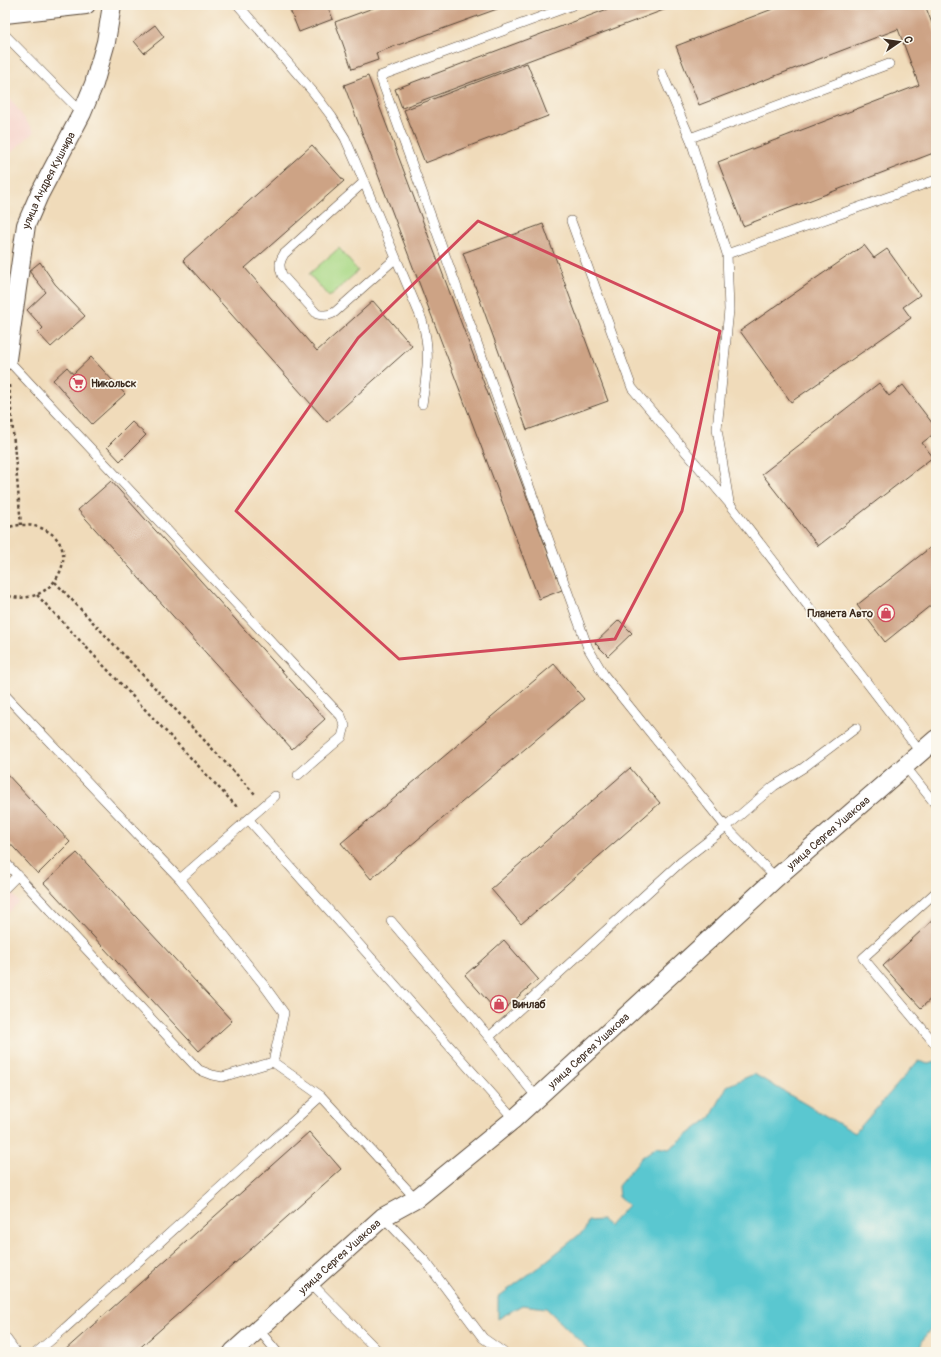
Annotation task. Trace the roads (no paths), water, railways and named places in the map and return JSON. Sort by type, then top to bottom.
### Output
[{"type":"street","points":[[5,14],[86,5]]},
{"type":"street","name":"улица Андрея Кушнира","points":[[6,360],[26,225],[39,195],[82,113],[94,84],[110,24],[112,5]]},
{"type":"street","name":"улица Сергея Ушакова","points":[[234,1352],[383,1217],[416,1199],[538,1099],[776,878],[936,739]]},
{"type":"lane","points":[[238,5],[314,93],[332,117],[345,138],[426,331],[428,344],[428,367],[422,404]]},
{"type":"lane","points":[[573,5],[380,76],[588,648],[604,675],[726,827],[776,878]]},
{"type":"lane","points":[[5,35],[82,113]]},
{"type":"lane","points":[[690,138],[889,64]]},
{"type":"lane","points":[[662,73],[690,138],[727,254],[729,310],[717,429],[729,503]]},
{"type":"lane","points":[[727,254],[936,180]]},
{"type":"lane","points":[[364,182],[284,254],[280,259],[279,267],[282,275],[317,314],[324,316],[335,312],[396,258]]},
{"type":"lane","points":[[571,221],[632,388],[729,503],[921,753]]},
{"type":"lane","points":[[6,360],[341,716],[345,726],[342,737],[298,775]]},
{"type":"lane","points":[[5,695],[180,879],[263,984],[284,1013],[273,1062]]},
{"type":"lane","points":[[489,1037],[681,862],[726,827],[774,786],[803,768],[856,728]]},
{"type":"lane","points":[[905,766],[936,805]]},
{"type":"lane","points":[[180,879],[275,796]]},
{"type":"lane","points":[[249,820],[514,1119]]},
{"type":"lane","points":[[5,862],[199,1070],[222,1077],[273,1062]]},
{"type":"lane","points":[[5,888],[18,875]]},
{"type":"lane","points":[[936,892],[863,958],[936,1045]]},
{"type":"lane","points":[[391,922],[489,1037],[538,1099]]},
{"type":"lane","points":[[273,1062],[321,1096],[416,1199]]},
{"type":"lane","points":[[37,1352],[321,1096]]},
{"type":"lane","points":[[383,1217],[426,1262],[483,1338],[503,1352]]},
{"type":"lane","points":[[311,1283],[379,1352]]},
{"type":"lane","points":[[259,1330],[277,1352]]},
{"type":"lane","points":[[5,1337],[16,1352]]},
{"type":"water","points":[[918,1061],[928,1064],[936,1062],[936,1322],[923,1340],[920,1352],[591,1352],[546,1308],[522,1305],[498,1319],[498,1297],[585,1230],[588,1221],[602,1220],[609,1226],[628,1205],[619,1198],[618,1186],[641,1158],[656,1147],[669,1149],[711,1117],[727,1086],[754,1074],[855,1133]]},
{"type":"place","name":"Никольск","points":[[78,383]]},
{"type":"place","name":"Планета Авто","points":[[886,613]]},
{"type":"place","name":"Винлаб","points":[[499,1004]]}]
